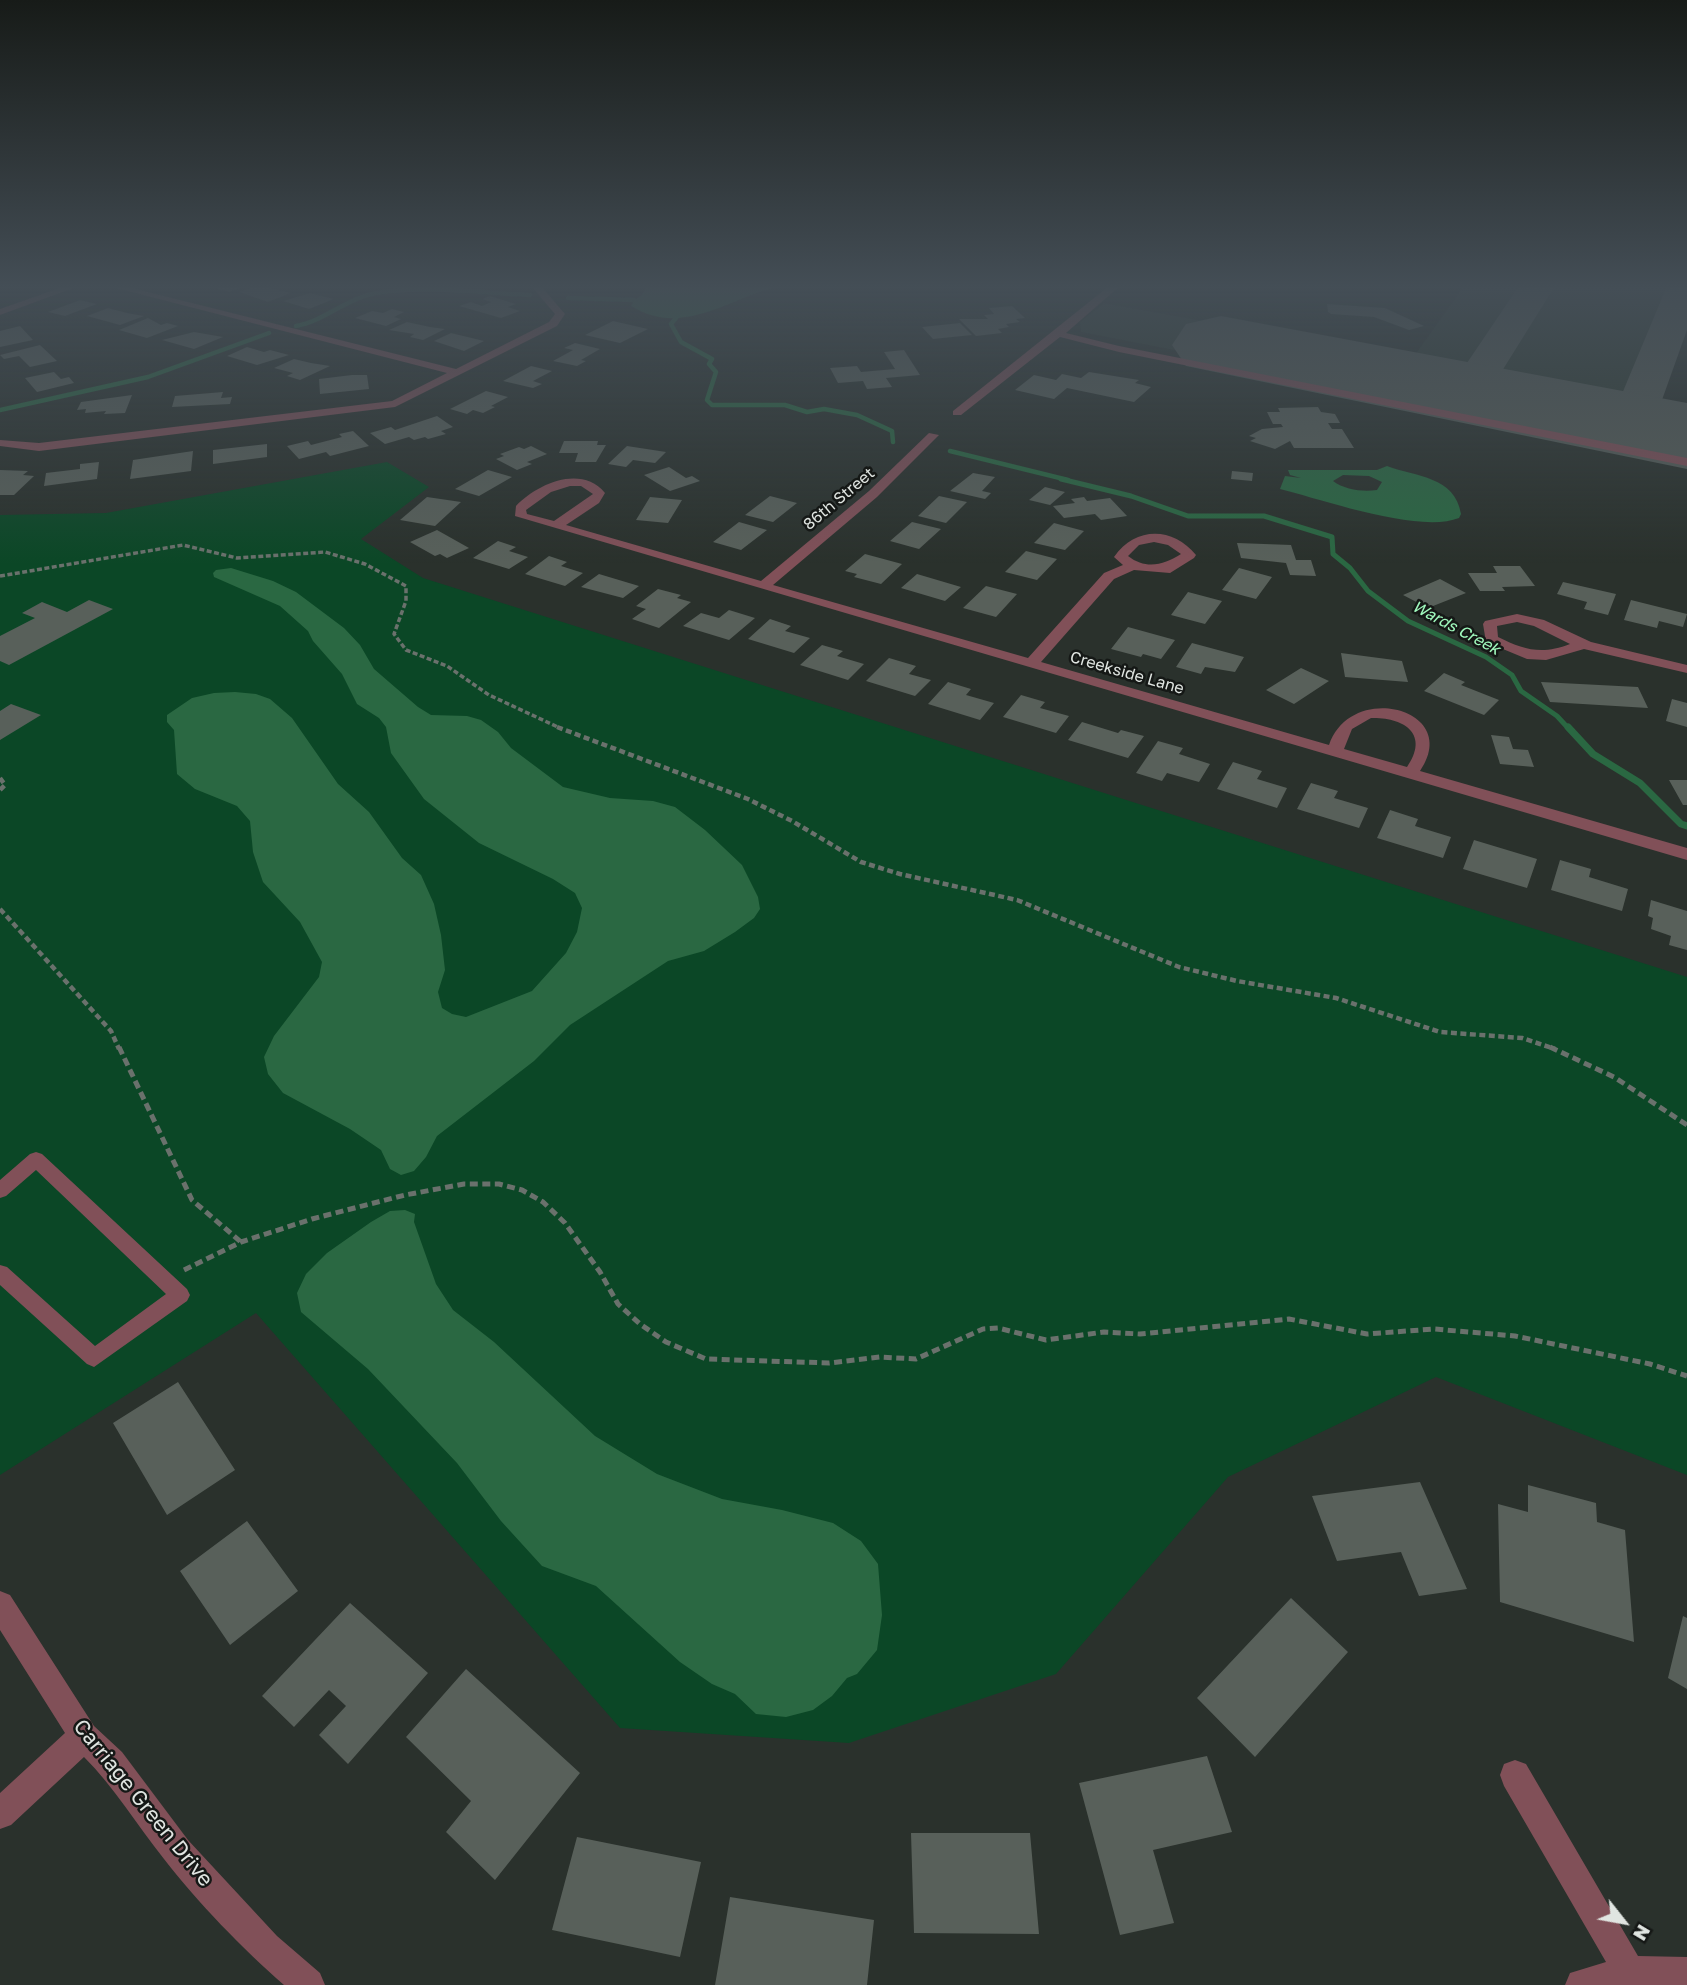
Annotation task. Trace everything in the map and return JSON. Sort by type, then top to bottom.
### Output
[{"type":"street","points":[[0,443],[38,447],[378,407],[402,401],[447,379]]},
{"type":"street","points":[[957,413],[1001,379]]},
{"type":"street","points":[[1268,379],[1687,462]]},
{"type":"street","name":"86th Street","points":[[763,586],[873,494],[933,435]]},
{"type":"street","name":"Creekside Lane","points":[[557,525],[595,500],[599,493],[596,488],[574,482],[562,483],[542,492],[520,509],[522,516],[1687,854]]},
{"type":"street","points":[[1031,664],[1110,576],[1132,566]]},
{"type":"street","points":[[1583,644],[1539,658],[1511,650],[1491,639],[1490,624],[1506,616],[1536,620],[1583,644],[1687,669]]},
{"type":"street","points":[[1335,752],[1341,733],[1351,720],[1372,713],[1404,716],[1421,731],[1424,748],[1410,774]]},
{"type":"street","name":"Carriage Green Drive","points":[[0,1605],[84,1736],[111,1763],[177,1851],[266,1947],[308,1985]]},
{"type":"street","points":[[0,1814],[84,1736]]},
{"type":"street","points":[[1515,1775],[1634,1979]]},
{"type":"street","points":[[1581,1985],[1687,1973]]},
{"type":"lane","points":[[0,1191],[36,1159],[180,1295],[94,1358],[0,1273]]},
{"type":"path","points":[[0,576],[175,546],[198,548],[227,557],[316,551],[353,559],[407,586],[407,604],[394,632],[398,643],[407,650],[451,668],[487,694],[551,725],[684,774],[768,809],[859,861],[903,876],[995,893],[1018,900],[1135,951],[1206,975],[1340,999],[1440,1032],[1459,1035],[1506,1035],[1530,1040],[1576,1057],[1606,1073],[1687,1125]]},
{"type":"path","points":[[0,778],[5,785],[0,790]]},
{"type":"path","points":[[0,909],[111,1031],[192,1200],[241,1242]]},
{"type":"path","points":[[164,1280],[241,1242],[312,1219],[405,1195],[464,1184],[499,1184],[522,1190],[543,1202],[565,1223],[600,1272],[618,1304],[640,1324],[666,1342],[706,1359],[829,1363],[880,1357],[916,1359],[983,1329],[998,1328],[1046,1340],[1104,1332],[1140,1335],[1289,1319],[1367,1334],[1434,1329],[1515,1336],[1650,1363],[1687,1376]]},
{"type":"shaded area","points":[[1323,379],[1665,379],[1657,401],[1687,410],[1687,449]]},
{"type":"shaded area","points":[[387,462],[429,487],[361,539],[423,578],[1687,977],[1687,1475],[1436,1377],[1228,1477],[1056,1674],[849,1743],[620,1728],[256,1313],[0,1475],[0,515],[106,513]]},
{"type":"shaded area","points":[[1387,466],[1443,485],[1457,501],[1461,514],[1459,518],[1442,522],[1420,522],[1344,507],[1280,489],[1285,476],[1301,478],[1290,475],[1288,470],[1377,470]],"holes":[[[1343,475],[1369,476],[1382,482],[1377,490],[1354,490],[1333,481]]]},
{"type":"shaded area","points":[[231,568],[273,581],[296,592],[344,628],[360,645],[374,669],[418,707],[431,715],[467,716],[481,720],[498,732],[511,748],[563,787],[610,798],[653,801],[675,807],[705,830],[742,865],[758,897],[760,909],[754,918],[735,932],[704,951],[668,961],[570,1025],[534,1061],[437,1136],[426,1157],[414,1171],[401,1175],[390,1169],[381,1150],[350,1129],[283,1093],[268,1074],[264,1057],[274,1036],[319,977],[322,962],[300,922],[263,882],[253,852],[250,821],[237,806],[195,789],[177,774],[174,730],[167,722],[167,715],[192,698],[235,692],[256,694],[270,699],[292,718],[338,784],[369,812],[402,858],[421,875],[434,904],[441,935],[445,970],[438,992],[442,1008],[452,1014],[466,1017],[532,991],[566,953],[577,932],[582,908],[575,893],[553,879],[479,843],[424,799],[391,753],[386,727],[379,718],[357,704],[342,674],[313,641],[308,631],[280,606],[214,577],[216,570]]},
{"type":"shaded area","points":[[405,1210],[415,1214],[414,1222],[436,1284],[453,1310],[494,1342],[595,1436],[657,1474],[722,1499],[833,1523],[861,1541],[878,1564],[882,1615],[877,1650],[857,1674],[847,1678],[832,1696],[813,1710],[786,1717],[756,1714],[735,1694],[712,1684],[680,1662],[596,1586],[542,1566],[501,1521],[457,1463],[368,1369],[301,1312],[297,1293],[306,1274],[327,1253],[390,1211]]},
{"type":"building","points":[[26,379],[70,379],[74,383],[37,392]]},
{"type":"building","points":[[319,379],[368,379],[369,389],[320,394]]},
{"type":"building","points":[[537,379],[533,381],[542,384],[533,388],[503,381]]},
{"type":"building","points":[[836,379],[886,379],[892,387],[867,389],[863,381],[838,383]]},
{"type":"building","points":[[1029,379],[1130,379],[1139,380],[1135,383],[1151,387],[1134,402],[1067,388],[1054,399],[1015,390]]},
{"type":"building","points":[[486,391],[508,397],[483,413],[473,410],[467,414],[450,409]]},
{"type":"building","points":[[223,392],[221,398],[232,397],[230,404],[172,407],[175,396]]},
{"type":"building","points":[[132,395],[125,413],[85,413],[86,409],[77,410],[81,402]]},
{"type":"building","points":[[1318,407],[1321,412],[1335,414],[1340,423],[1328,423],[1332,429],[1342,429],[1354,448],[1294,448],[1290,441],[1275,449],[1250,441],[1256,438],[1249,436],[1262,429],[1283,427],[1281,424],[1273,424],[1267,412],[1280,412],[1278,408]]},
{"type":"building","points":[[437,416],[453,427],[441,431],[446,434],[428,439],[425,437],[414,440],[409,437],[385,444],[370,433],[391,427],[395,430]]},
{"type":"building","points":[[353,431],[369,446],[330,456],[326,452],[299,459],[287,446],[308,441],[311,445],[342,437],[339,434]]},
{"type":"building","points":[[564,441],[598,441],[597,445],[606,445],[596,462],[575,462],[578,453],[559,453]]},
{"type":"building","points":[[267,444],[267,457],[213,464],[213,450]]},
{"type":"building","points":[[531,446],[547,454],[527,462],[532,464],[517,470],[496,459],[504,456],[500,454]]},
{"type":"building","points":[[627,446],[666,452],[655,463],[633,460],[626,467],[608,464]]},
{"type":"building","points":[[193,451],[191,471],[130,479],[133,460]]},
{"type":"building","points":[[99,462],[97,479],[44,486],[46,473],[80,469],[80,464]]},
{"type":"building","points":[[669,467],[686,478],[692,476],[700,481],[670,491],[644,475]]},
{"type":"building","points":[[0,470],[28,471],[23,475],[34,476],[14,495],[0,495]]},
{"type":"building","points":[[488,470],[512,477],[479,496],[455,489]]},
{"type":"building","points":[[1232,471],[1253,473],[1252,481],[1231,479]]},
{"type":"building","points":[[973,473],[995,477],[982,491],[991,493],[985,499],[950,491]]},
{"type":"building","points":[[1045,487],[1065,492],[1050,505],[1029,500]]},
{"type":"building","points":[[770,496],[797,503],[773,522],[745,515]]},
{"type":"building","points":[[939,496],[967,502],[946,523],[918,516]]},
{"type":"building","points":[[427,497],[461,502],[435,526],[400,520]]},
{"type":"building","points":[[650,497],[682,500],[668,523],[636,520]]},
{"type":"building","points":[[1084,497],[1087,501],[1110,498],[1127,516],[1101,520],[1095,514],[1064,518],[1053,506],[1075,503],[1071,499]]},
{"type":"building","points":[[739,522],[767,530],[741,550],[713,542]]},
{"type":"building","points":[[912,522],[941,529],[919,549],[890,541]]},
{"type":"building","points":[[1054,523],[1084,531],[1065,550],[1034,543]]},
{"type":"building","points":[[437,530],[469,548],[447,558],[440,554],[435,556],[410,542]]},
{"type":"building","points":[[498,541],[516,547],[509,551],[528,557],[509,569],[473,558]]},
{"type":"building","points":[[1237,543],[1291,545],[1296,560],[1311,560],[1316,576],[1290,575],[1286,563],[1241,558]]},
{"type":"building","points":[[1026,551],[1057,559],[1037,580],[1005,572]]},
{"type":"building","points":[[865,554],[902,564],[881,584],[854,577],[857,574],[845,571]]},
{"type":"building","points":[[549,556],[567,562],[561,566],[583,573],[565,586],[525,574]]},
{"type":"building","points":[[1493,566],[1520,566],[1535,586],[1502,587],[1505,591],[1480,591],[1468,573],[1497,573]]},
{"type":"building","points":[[1239,568],[1272,577],[1256,599],[1222,590]]},
{"type":"building","points":[[599,574],[639,586],[623,598],[581,587]]},
{"type":"building","points":[[917,574],[961,587],[945,601],[901,588]]},
{"type":"building","points":[[1440,579],[1466,593],[1428,608],[1403,595]]},
{"type":"building","points":[[1563,582],[1616,594],[1608,615],[1584,609],[1587,602],[1557,594]]},
{"type":"building","points":[[986,586],[1017,594],[996,617],[963,608]]},
{"type":"building","points":[[658,589],[681,595],[677,598],[691,602],[659,628],[632,619],[646,609],[636,606]]},
{"type":"building","points":[[1188,592],[1222,601],[1205,624],[1171,615]]},
{"type":"building","points":[[89,600],[113,609],[9,665],[0,661],[0,636],[35,618],[22,613],[42,602],[67,612]]},
{"type":"building","points":[[1631,600],[1687,614],[1683,627],[1659,621],[1657,628],[1624,620]]},
{"type":"building","points":[[729,610],[755,618],[729,640],[683,626],[701,613],[719,618]]},
{"type":"building","points":[[770,619],[791,626],[785,631],[810,638],[794,653],[748,639]]},
{"type":"building","points":[[1128,627],[1175,640],[1161,659],[1111,649]]},
{"type":"building","points":[[1192,643],[1244,657],[1235,672],[1205,667],[1201,674],[1176,667]]},
{"type":"building","points":[[822,645],[843,651],[837,656],[864,664],[848,680],[800,665]]},
{"type":"building","points":[[1341,653],[1402,661],[1408,682],[1345,677]]},
{"type":"building","points":[[889,658],[916,666],[909,674],[931,680],[915,696],[866,681]]},
{"type":"building","points":[[1301,668],[1329,681],[1294,704],[1266,690]]},
{"type":"building","points":[[1444,673],[1465,682],[1461,685],[1499,700],[1484,715],[1424,691]]},
{"type":"building","points":[[948,682],[971,689],[966,695],[994,703],[980,720],[928,704]]},
{"type":"building","points":[[1541,682],[1638,687],[1648,708],[1550,702]]},
{"type":"building","points":[[1021,695],[1045,702],[1040,708],[1069,716],[1056,733],[1003,717]]},
{"type":"building","points":[[1672,699],[1687,703],[1687,727],[1666,721]]},
{"type":"building","points":[[11,704],[41,715],[0,740],[0,711]]},
{"type":"building","points":[[1082,722],[1118,733],[1121,730],[1144,736],[1128,758],[1068,740]]},
{"type":"building","points":[[1491,735],[1509,737],[1513,749],[1528,750],[1534,767],[1500,764]]},
{"type":"building","points":[[1158,741],[1183,748],[1179,754],[1210,764],[1199,782],[1167,773],[1162,781],[1136,773]]},
{"type":"building","points":[[1233,762],[1262,771],[1257,779],[1287,788],[1277,808],[1217,789]]},
{"type":"building","points":[[1669,780],[1687,780],[1687,805],[1683,805]]},
{"type":"building","points":[[1311,783],[1338,791],[1334,798],[1368,808],[1359,828],[1297,809]]},
{"type":"building","points":[[1390,810],[1418,819],[1415,826],[1451,837],[1443,858],[1377,838]]},
{"type":"building","points":[[1474,840],[1537,859],[1527,888],[1463,869]]},
{"type":"building","points":[[1560,860],[1591,869],[1589,877],[1628,889],[1622,911],[1551,890]]},
{"type":"building","points":[[1651,900],[1687,911],[1687,950],[1669,945],[1671,936],[1651,929],[1653,918],[1648,916]]},
{"type":"building","points":[[178,1382],[235,1470],[167,1515],[113,1423]]},
{"type":"building","points":[[1420,1482],[1467,1589],[1419,1596],[1401,1552],[1337,1561],[1312,1496]]},
{"type":"building","points":[[1528,1485],[1596,1503],[1597,1522],[1625,1530],[1634,1642],[1500,1602],[1498,1504],[1528,1512]]},
{"type":"building","points":[[247,1521],[298,1591],[230,1645],[180,1571]]},
{"type":"building","points":[[1291,1598],[1348,1652],[1255,1757],[1197,1698]]},
{"type":"building","points":[[350,1603],[428,1673],[348,1764],[319,1735],[346,1706],[329,1690],[294,1727],[262,1696]]},
{"type":"building","points":[[1683,1616],[1687,1618],[1687,1689],[1668,1678]]},
{"type":"building","points":[[466,1669],[580,1773],[495,1880],[446,1832],[471,1801],[406,1737]]},
{"type":"building","points":[[1207,1756],[1232,1832],[1153,1850],[1174,1923],[1120,1935],[1079,1783]]},
{"type":"building","points":[[911,1833],[1030,1833],[1039,1934],[914,1933]]},
{"type":"building","points":[[577,1837],[701,1862],[680,1957],[552,1930]]},
{"type":"building","points":[[730,1897],[874,1920],[867,1985],[715,1985]]},
{"type":"waterway","name":"Wards Creek","points":[[0,410],[141,379]]},
{"type":"waterway","name":"Wards Creek","points":[[714,379],[707,400],[712,405],[785,405],[807,412],[824,409],[857,415],[892,431],[893,442]]},
{"type":"waterway","name":"Wards Creek","points":[[950,451],[1068,480]]},
{"type":"waterway","name":"Wards Creek","points":[[1061,479],[1131,496],[1188,516],[1264,516],[1332,537],[1333,554],[1350,568],[1368,591],[1408,621],[1486,657],[1512,675],[1521,691],[1557,716],[1569,729]]},
{"type":"waterway","name":"Wards Creek","points":[[1568,727],[1593,754],[1640,783],[1681,824],[1687,826]]},
{"type":"taxiway","points":[[1467,394],[1477,379]]},
{"type":"taxiway","points":[[1631,425],[1649,379]]},
{"type":"runway","points":[[1393,379],[1687,436]]}]
